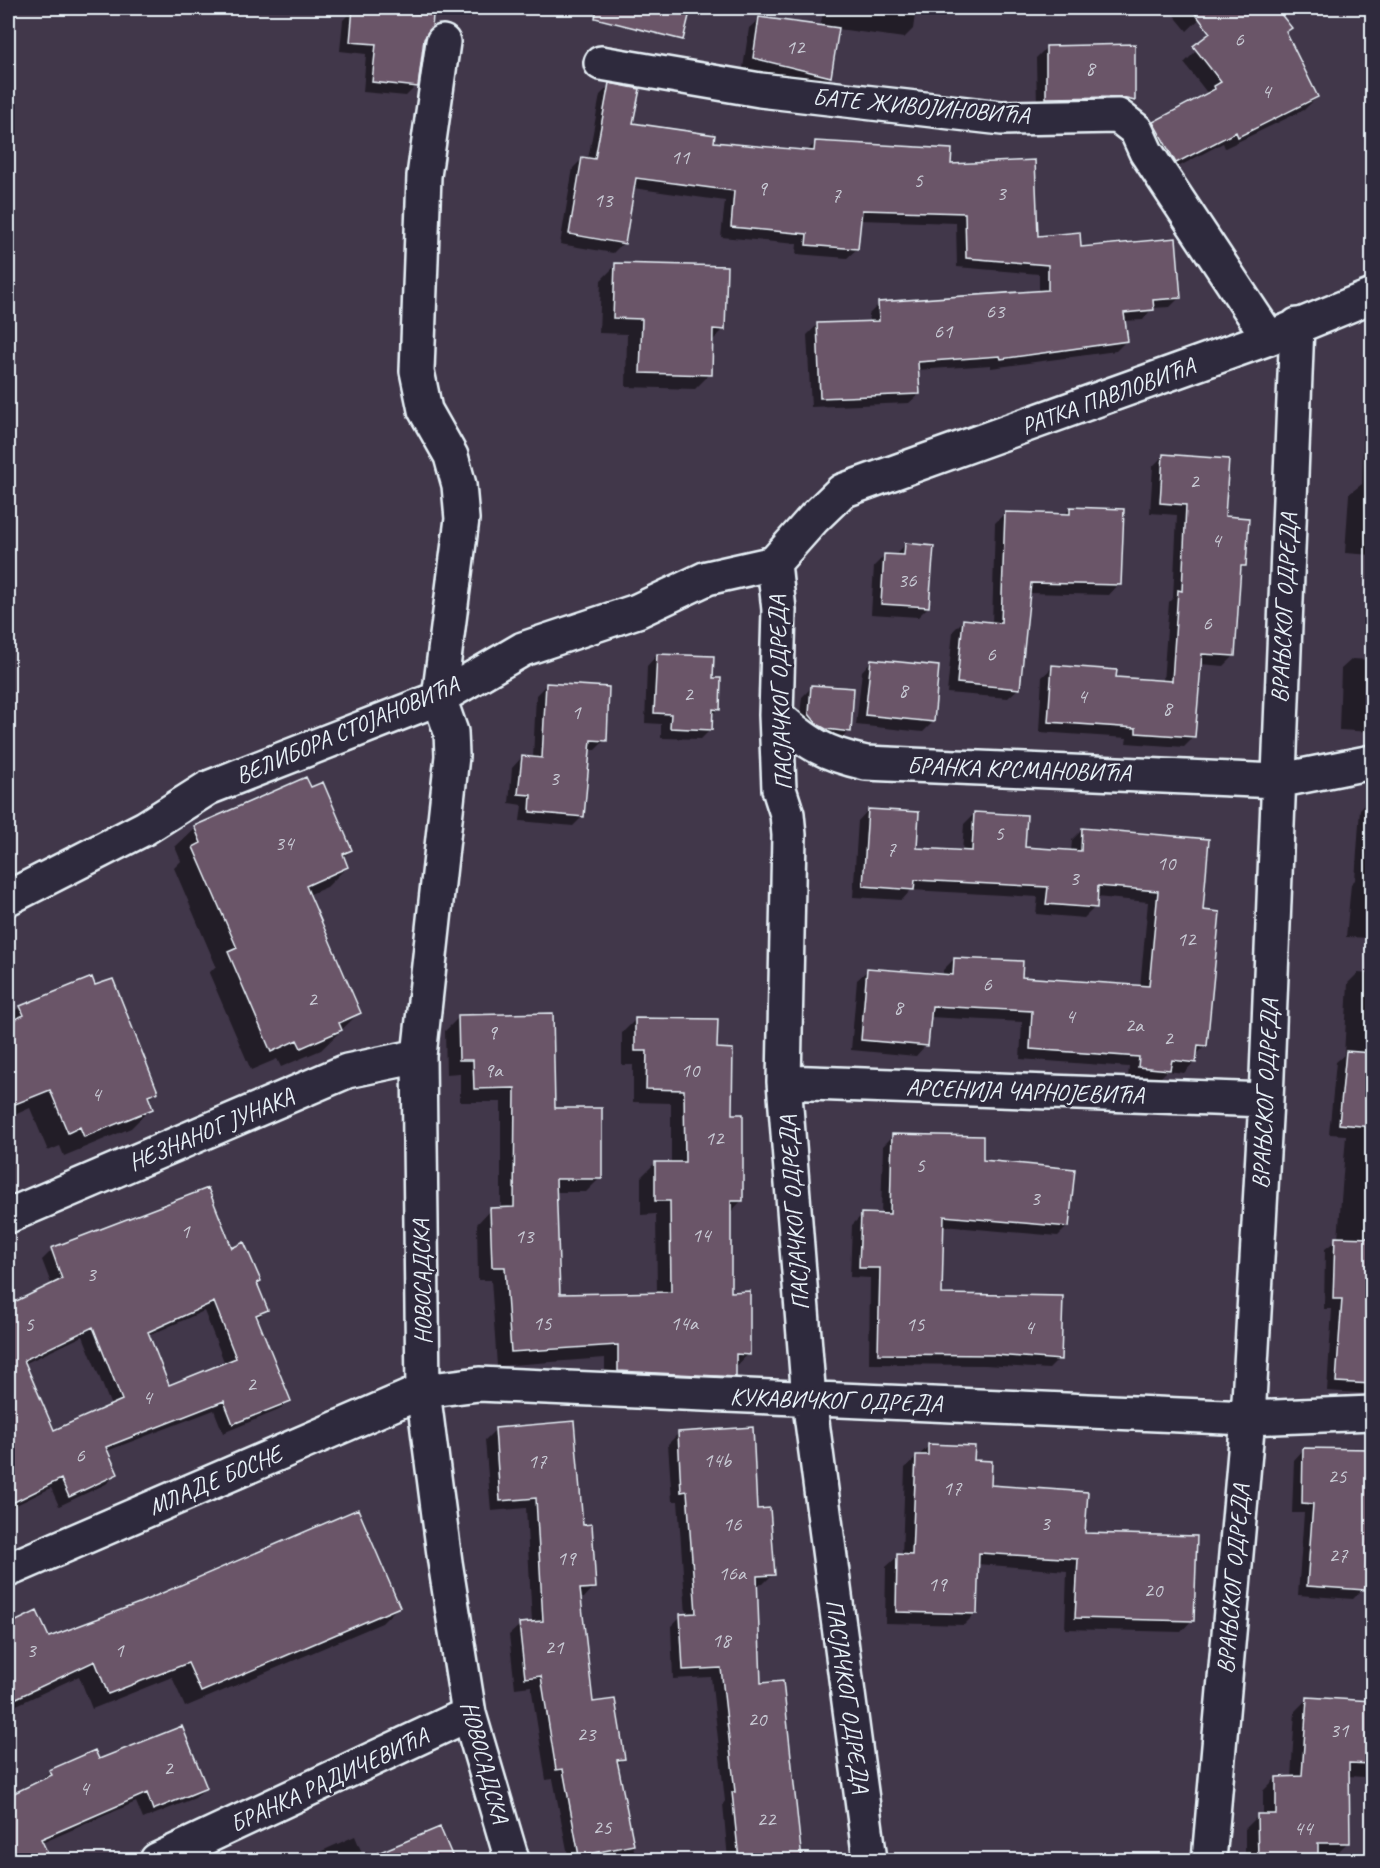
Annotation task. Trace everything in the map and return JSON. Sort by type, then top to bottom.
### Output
[{"type":"street","points":[[439,698],[462,519],[459,485],[451,456],[425,410],[417,371],[424,176],[443,42]]},
{"type":"street","name":"БАТЕ ЖИВОЈИНОВИЋА","points":[[601,63],[760,90],[1002,118],[1118,116],[1136,130],[1146,152],[1283,332]]},
{"type":"street","name":"РАТКА ПАВЛОВИЋА","points":[[774,563],[814,518],[842,491],[1283,332],[1372,296]]},
{"type":"street","name":"ВРАЊСКОГ ОДРЕДА","points":[[1209,1860],[1248,1418],[1266,1100],[1277,781],[1283,332]]},
{"type":"street","name":"ВЕЛИБОРА СТОЈАНОВИЋА","points":[[8,898],[145,828],[208,788],[439,698],[523,649],[637,611],[707,578],[774,563]]},
{"type":"street","name":"ПАСЈАЧКОГ ОДРЕДА","points":[[774,563],[779,610],[776,715],[779,789],[787,814],[789,835],[784,1082],[809,1399],[870,1860]]},
{"type":"street","name":"НОВОСАДСКА","points":[[439,698],[451,732],[452,756],[419,1056],[423,1391],[445,1562],[469,1714],[512,1860]]},
{"type":"street","name":"БРАНКА КРСМАНОВИЋА","points":[[776,715],[815,747],[837,757],[866,763],[1277,781],[1372,762]]},
{"type":"street","name":"НЕЗНАНОГ ЈУНАКА","points":[[8,1215],[347,1071],[419,1056]]},
{"type":"street","name":"АРСЕНИЈА ЧАРНОЈЕВИЋА","points":[[784,1082],[1266,1100]]},
{"type":"street","name":"КУКАВИЧКОГ ОДРЕДА","points":[[423,1391],[479,1384],[1248,1418],[1372,1413]]},
{"type":"street","name":"МЛАДЕ БОСНЕ","points":[[8,1570],[423,1391]]},
{"type":"street","name":"БРАНКА РАДИЧЕВИЋА","points":[[157,1860],[469,1714]]},
{"type":"building","points":[[353,8],[433,15],[432,28],[424,39],[418,87],[372,82],[376,44],[350,42]]},
{"type":"building","points":[[597,8],[691,8],[683,40],[595,18]]},
{"type":"building","points":[[1191,8],[1276,8],[1292,28],[1286,32],[1318,97],[1238,137],[1236,132],[1176,163],[1153,122],[1215,89],[1214,86],[1221,82],[1193,46],[1210,33]]},
{"type":"building","points":[[759,17],[839,28],[831,77],[753,58]]},
{"type":"building","points":[[1135,44],[1135,101],[1118,97],[1046,98],[1046,46]]},
{"type":"building","points":[[609,83],[640,89],[633,123],[715,135],[714,142],[814,151],[815,141],[952,149],[951,164],[1035,160],[1038,236],[1080,232],[1081,247],[1176,238],[1181,298],[1153,300],[1154,310],[1124,313],[1128,341],[1001,359],[1000,356],[918,362],[920,394],[820,398],[817,323],[879,321],[878,302],[1048,290],[1048,265],[966,258],[965,213],[862,210],[858,249],[806,245],[807,234],[731,227],[734,191],[636,178],[625,244],[569,234],[582,157],[595,159]]},
{"type":"building","points":[[615,263],[727,266],[725,330],[713,329],[712,375],[640,373],[642,319],[613,318]]},
{"type":"building","points":[[1163,454],[1229,459],[1225,516],[1249,518],[1246,566],[1241,566],[1235,656],[1202,654],[1195,737],[1136,733],[1136,728],[1048,722],[1052,665],[1117,670],[1116,677],[1172,681],[1178,590],[1182,591],[1186,505],[1160,503]]},
{"type":"building","points":[[1070,507],[1124,509],[1121,585],[1031,583],[1020,689],[957,683],[963,619],[1001,623],[1005,512],[1070,514]]},
{"type":"building","points":[[905,543],[934,546],[929,607],[881,604],[884,554],[904,555]]},
{"type":"building","points":[[657,654],[714,656],[713,678],[721,678],[720,710],[713,709],[712,730],[670,728],[671,714],[654,713]]},
{"type":"building","points":[[871,659],[939,666],[934,722],[865,715]]},
{"type":"building","points":[[546,683],[609,687],[607,741],[591,740],[584,817],[530,812],[531,795],[518,794],[522,756],[542,758]]},
{"type":"building","points":[[811,685],[854,688],[851,732],[826,729],[817,724],[809,714]]},
{"type":"building","points":[[306,777],[311,787],[323,782],[352,850],[343,854],[348,867],[306,886],[361,1013],[339,1023],[342,1030],[301,1048],[297,1040],[271,1052],[228,952],[237,948],[193,847],[201,843],[194,826]]},
{"type":"building","points":[[868,809],[919,812],[917,848],[972,851],[974,812],[1027,815],[1025,847],[1081,851],[1082,828],[1209,839],[1203,910],[1220,912],[1207,1046],[1198,1045],[1196,1063],[1172,1060],[1170,1070],[1138,1067],[1139,1057],[1030,1049],[1032,1011],[932,1006],[928,1046],[861,1040],[867,968],[953,975],[954,958],[1023,961],[1022,977],[1149,986],[1158,891],[1098,886],[1097,908],[1046,904],[1048,887],[915,880],[914,890],[863,886]]},
{"type":"building","points":[[92,977],[95,985],[113,979],[158,1092],[148,1096],[153,1109],[84,1137],[80,1127],[68,1133],[50,1090],[8,1107],[8,1022],[24,1015],[20,1006]]},
{"type":"building","points":[[553,1013],[555,1108],[602,1108],[602,1179],[556,1179],[560,1294],[671,1292],[670,1201],[655,1201],[655,1162],[685,1162],[684,1090],[646,1089],[647,1051],[635,1051],[635,1018],[718,1019],[717,1048],[733,1049],[732,1114],[743,1114],[743,1201],[731,1201],[731,1292],[750,1291],[750,1355],[736,1354],[736,1377],[618,1371],[618,1345],[511,1352],[505,1267],[492,1267],[490,1208],[514,1207],[515,1088],[474,1089],[473,1060],[459,1060],[458,1015]]},
{"type":"building","points":[[1346,1051],[1372,1053],[1372,1127],[1339,1124]]},
{"type":"building","points":[[892,1134],[983,1136],[983,1160],[1075,1169],[1069,1227],[944,1216],[942,1294],[1063,1296],[1061,1360],[995,1355],[878,1354],[880,1268],[859,1268],[861,1213],[890,1214]]},
{"type":"building","points":[[208,1188],[232,1248],[244,1242],[261,1281],[257,1283],[268,1310],[256,1315],[291,1401],[233,1424],[224,1401],[106,1447],[118,1474],[69,1497],[61,1479],[8,1505],[8,1305],[62,1279],[51,1248]],"holes":[[[214,1302],[236,1358],[169,1385],[148,1332]],[[93,1327],[122,1400],[54,1430],[24,1360]]]},
{"type":"building","points":[[1335,1237],[1372,1238],[1372,1384],[1336,1382],[1342,1299],[1333,1299]]},
{"type":"building","points":[[574,1421],[583,1525],[592,1524],[596,1588],[580,1589],[593,1702],[615,1699],[625,1759],[617,1760],[634,1845],[579,1856],[563,1769],[556,1770],[541,1676],[525,1678],[519,1623],[543,1621],[536,1498],[500,1501],[495,1428]]},
{"type":"building","points":[[753,1427],[757,1509],[770,1508],[775,1575],[757,1576],[761,1683],[783,1681],[802,1860],[739,1860],[732,1792],[735,1792],[721,1668],[683,1670],[680,1614],[696,1613],[687,1491],[681,1492],[678,1432]]},
{"type":"building","points":[[928,1444],[975,1446],[974,1460],[992,1461],[991,1485],[1088,1492],[1085,1533],[1197,1536],[1194,1621],[1075,1618],[1078,1559],[979,1553],[977,1614],[896,1612],[897,1554],[912,1555],[916,1455],[928,1455]]},
{"type":"building","points":[[1303,1448],[1372,1449],[1372,1505],[1365,1590],[1307,1586],[1313,1504],[1302,1503]]},
{"type":"building","points":[[358,1509],[400,1607],[201,1692],[188,1663],[108,1694],[95,1661],[8,1702],[8,1625],[37,1611],[49,1637],[139,1603]]},
{"type":"building","points":[[1307,1697],[1372,1701],[1372,1764],[1349,1763],[1350,1843],[1318,1843],[1318,1860],[1258,1860],[1257,1814],[1276,1814],[1276,1777],[1302,1776]]},
{"type":"building","points":[[182,1726],[207,1788],[153,1810],[147,1793],[41,1839],[51,1860],[8,1860],[8,1796],[52,1775],[49,1770],[95,1750],[99,1759]]},
{"type":"building","points":[[440,1827],[454,1860],[361,1860]]}]
